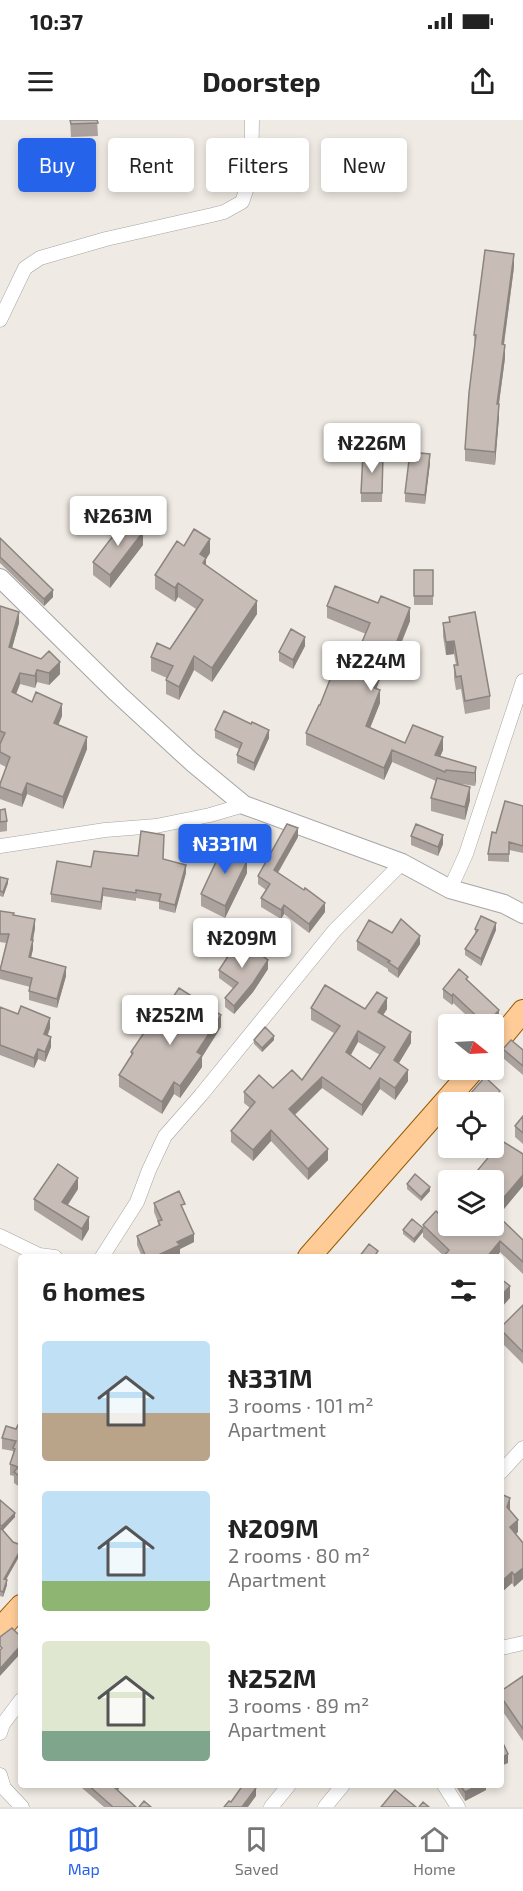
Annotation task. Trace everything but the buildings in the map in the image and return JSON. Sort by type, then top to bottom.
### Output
[{"type":"main road","points":[[504,1034],[523,1011]]},
{"type":"main road","points":[[312,1254],[464,1080]]},
{"type":"main road","points":[[0,1627],[18,1609]]},
{"type":"street","points":[[0,320],[25,268],[40,258],[106,239],[212,215],[242,202],[250,176],[252,120]]},
{"type":"street","points":[[0,578],[117,693],[243,806],[402,863],[450,889],[504,904],[523,914]]},
{"type":"street","points":[[450,889],[466,854],[523,681]]},
{"type":"street","points":[[0,846],[156,826],[243,806]]},
{"type":"street","points":[[104,1254],[137,1202],[165,1136],[335,930],[402,863]]},
{"type":"street","points":[[0,1236],[37,1254]]},
{"type":"street","points":[[504,1469],[523,1449]]},
{"type":"street","points":[[504,1647],[523,1643]]},
{"type":"street","points":[[0,1733],[3,1724],[18,1704]]},
{"type":"street","points":[[0,1774],[4,1788],[22,1807]]},
{"type":"street","points":[[271,1807],[287,1788]]},
{"type":"street","points":[[326,1807],[341,1788]]},
{"type":"street","points":[[446,1788],[458,1807]]}]
